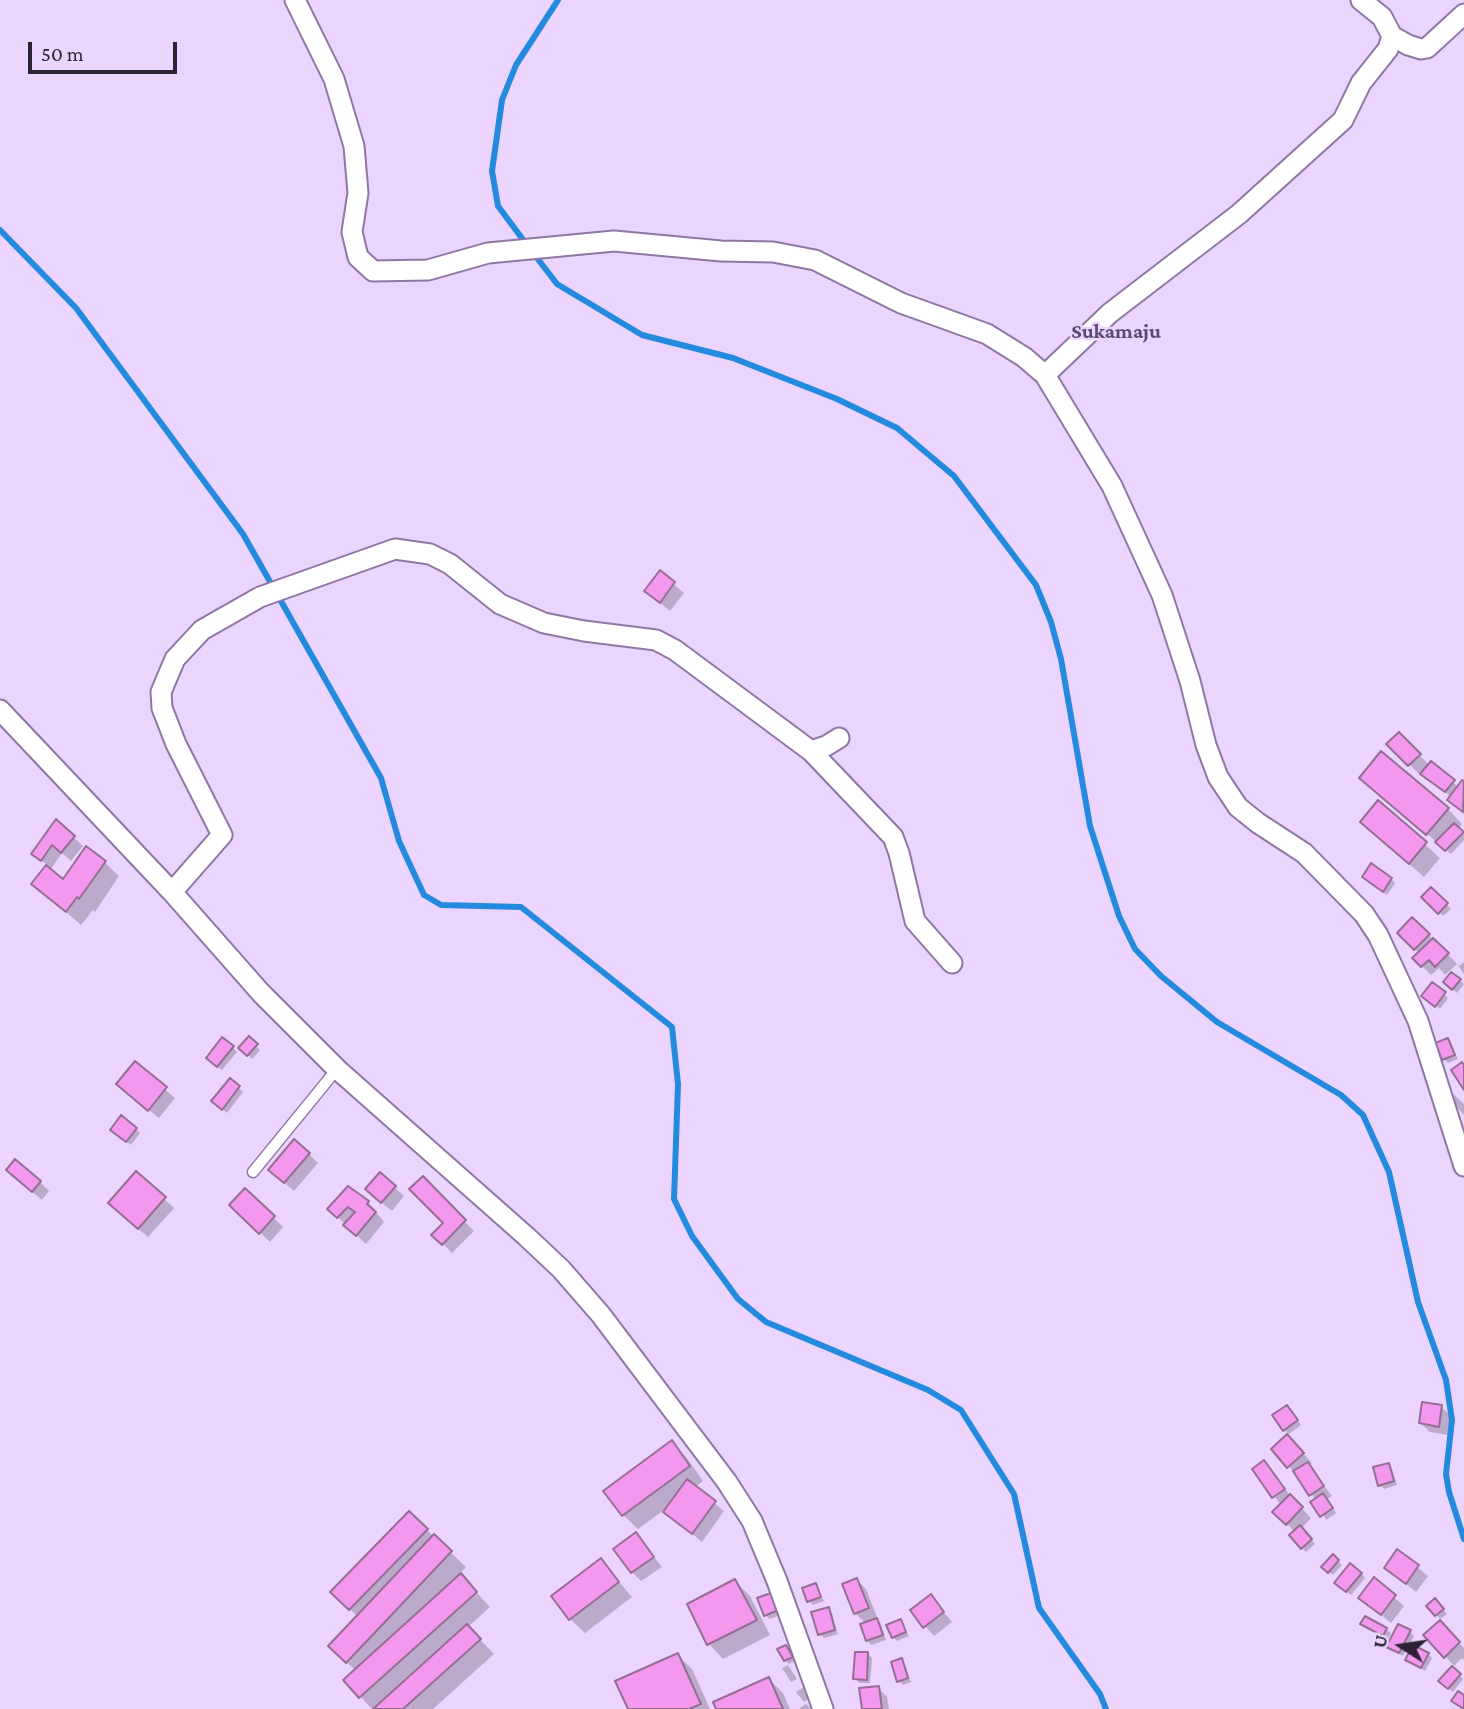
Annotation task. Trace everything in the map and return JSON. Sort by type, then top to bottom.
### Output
[{"type":"street","points":[[295,0],[334,79],[355,146],[358,193],[352,233],[358,257],[373,271],[428,270],[488,253],[614,241],[721,251],[773,252],[815,260],[901,303],[987,334],[1024,357],[1045,375],[1112,486],[1162,595],[1218,777],[1238,807],[1304,853],[1364,914],[1378,934],[1418,1021],[1464,1166]]},
{"type":"street","points":[[1360,0],[1382,17],[1392,36],[1421,49],[1427,48],[1464,14]]},
{"type":"street","points":[[1045,375],[1110,313],[1240,214],[1333,131],[1343,120],[1361,83],[1388,49],[1392,36]]},
{"type":"street","points":[[172,892],[222,835],[176,744],[162,708],[161,692],[175,659],[202,630],[260,597],[394,550],[430,554],[450,564],[500,604],[544,623],[656,640],[676,650],[811,751],[893,836],[900,853],[915,921],[951,963]]},
{"type":"street","points":[[0,710],[172,892],[231,961],[337,1069],[561,1269],[601,1315],[727,1482],[752,1521],[773,1570],[823,1709]]},
{"type":"street","points":[[811,751],[839,738]]},
{"type":"lane","points":[[253,1172],[337,1069]]},
{"type":"building","points":[[660,570],[675,582],[660,603],[644,591]]},
{"type":"building","points":[[1399,732],[1421,754],[1408,766],[1386,744]]},
{"type":"building","points":[[1381,751],[1449,808],[1426,835],[1359,778]]},
{"type":"building","points":[[1431,761],[1455,780],[1445,792],[1420,774]]},
{"type":"building","points":[[1462,780],[1464,781],[1463,812],[1447,800]]},
{"type":"building","points":[[1378,800],[1427,842],[1409,864],[1360,822]]},
{"type":"building","points":[[56,819],[75,836],[61,853],[52,845],[41,861],[31,854]]},
{"type":"building","points":[[1454,823],[1464,832],[1445,851],[1435,842]]},
{"type":"building","points":[[86,846],[106,861],[79,899],[77,897],[66,912],[31,884],[46,865],[63,879]]},
{"type":"building","points":[[1371,863],[1392,878],[1383,892],[1362,877]]},
{"type":"building","points":[[1431,887],[1448,903],[1438,914],[1421,897]]},
{"type":"building","points":[[1412,917],[1430,934],[1414,950],[1397,933]]},
{"type":"building","points":[[1433,938],[1449,953],[1435,967],[1429,960],[1421,967],[1412,958]]},
{"type":"building","points":[[1451,972],[1461,979],[1452,990],[1443,982]]},
{"type":"building","points":[[1432,982],[1446,992],[1435,1007],[1421,996]]},
{"type":"building","points":[[249,1036],[258,1044],[247,1056],[238,1048]]},
{"type":"building","points":[[222,1037],[234,1046],[217,1067],[206,1058]]},
{"type":"building","points":[[1448,1038],[1455,1055],[1442,1060],[1435,1043]]},
{"type":"building","points":[[135,1061],[167,1087],[148,1111],[116,1084]]},
{"type":"building","points":[[1462,1062],[1464,1065],[1464,1090],[1451,1070]]},
{"type":"building","points":[[230,1078],[240,1086],[222,1110],[211,1101]]},
{"type":"building","points":[[121,1115],[137,1128],[126,1142],[110,1130]]},
{"type":"building","points":[[294,1139],[310,1153],[284,1183],[268,1170]]},
{"type":"building","points":[[15,1159],[41,1181],[32,1192],[6,1170]]},
{"type":"building","points":[[136,1171],[166,1197],[138,1229],[108,1203]]},
{"type":"building","points":[[380,1172],[396,1186],[381,1203],[365,1189]]},
{"type":"building","points":[[423,1176],[466,1220],[442,1245],[431,1235],[443,1223],[409,1189]]},
{"type":"building","points":[[348,1186],[369,1201],[367,1204],[376,1212],[356,1236],[343,1225],[355,1212],[348,1207],[337,1218],[327,1209]]},
{"type":"building","points":[[245,1188],[275,1216],[259,1234],[229,1205]]},
{"type":"building","points":[[1422,1402],[1442,1405],[1439,1427],[1419,1423]]},
{"type":"building","points":[[1287,1405],[1298,1420],[1283,1431],[1272,1415]]},
{"type":"building","points":[[1287,1434],[1304,1453],[1287,1468],[1271,1449]]},
{"type":"building","points":[[672,1440],[690,1466],[622,1516],[603,1491]]},
{"type":"building","points":[[1264,1460],[1285,1489],[1272,1498],[1252,1469]]},
{"type":"building","points":[[1308,1462],[1324,1486],[1309,1496],[1293,1471]]},
{"type":"building","points":[[1389,1463],[1394,1481],[1378,1486],[1373,1467]]},
{"type":"building","points":[[687,1479],[716,1501],[692,1534],[663,1512]]},
{"type":"building","points":[[1323,1493],[1333,1508],[1320,1517],[1310,1502]]},
{"type":"building","points":[[1290,1494],[1303,1507],[1286,1525],[1272,1512]]},
{"type":"building","points":[[409,1511],[428,1529],[349,1610],[330,1592]]},
{"type":"building","points":[[1300,1525],[1312,1539],[1301,1549],[1289,1535]]},
{"type":"building","points":[[636,1532],[654,1557],[631,1573],[613,1549]]},
{"type":"building","points":[[434,1534],[452,1551],[346,1663],[328,1646]]},
{"type":"building","points":[[1397,1549],[1419,1565],[1406,1584],[1384,1568]]},
{"type":"building","points":[[1333,1554],[1339,1560],[1328,1573],[1321,1567]]},
{"type":"building","points":[[601,1558],[619,1582],[569,1620],[551,1596]]},
{"type":"building","points":[[1350,1563],[1362,1573],[1346,1592],[1334,1583]]},
{"type":"building","points":[[461,1573],[477,1592],[359,1698],[343,1680]]},
{"type":"building","points":[[1374,1577],[1396,1595],[1381,1615],[1358,1598]]},
{"type":"building","points":[[857,1578],[869,1608],[854,1614],[842,1584]]},
{"type":"building","points":[[735,1579],[757,1620],[707,1645],[687,1604]]},
{"type":"building","points":[[816,1583],[821,1597],[807,1602],[802,1588]]},
{"type":"building","points":[[779,1590],[786,1607],[764,1616],[757,1598]]},
{"type":"building","points":[[931,1594],[944,1612],[923,1628],[910,1610]]},
{"type":"building","points":[[1435,1598],[1444,1609],[1435,1616],[1426,1606]]},
{"type":"building","points":[[829,1607],[835,1630],[818,1635],[811,1612]]},
{"type":"building","points":[[1365,1616],[1387,1628],[1383,1636],[1360,1624]]},
{"type":"building","points":[[877,1618],[883,1635],[866,1641],[860,1624]]},
{"type":"building","points":[[901,1619],[906,1632],[892,1638],[886,1625]]},
{"type":"building","points":[[1440,1620],[1460,1642],[1444,1658],[1423,1635]]},
{"type":"building","points":[[467,1624],[481,1639],[403,1709],[373,1709]]},
{"type":"building","points":[[1398,1624],[1411,1630],[1399,1653],[1386,1647]]},
{"type":"building","points":[[786,1645],[793,1657],[784,1661],[777,1649]]},
{"type":"building","points":[[1413,1645],[1429,1653],[1421,1668],[1405,1660]]},
{"type":"building","points":[[855,1652],[868,1652],[867,1680],[853,1679]]},
{"type":"building","points":[[678,1653],[701,1704],[689,1709],[628,1709],[615,1681]]},
{"type":"building","points":[[902,1658],[908,1678],[897,1682],[891,1662]]},
{"type":"building","points":[[1452,1666],[1461,1674],[1448,1689],[1438,1681]]},
{"type":"building","points":[[769,1677],[783,1709],[716,1709],[713,1702]]},
{"type":"building","points":[[879,1686],[882,1709],[862,1709],[859,1688]]},
{"type":"building","points":[[1458,1691],[1464,1695],[1464,1709],[1451,1701]]},
{"type":"waterway","points":[[527,245],[498,206],[492,171],[502,100],[516,65],[558,0]]},
{"type":"waterway","points":[[0,230],[76,308],[243,534],[381,778],[399,841],[424,895],[441,905],[521,907],[672,1027],[678,1084],[674,1199],[692,1236],[738,1299],[766,1322],[928,1390],[961,1410],[1014,1494],[1039,1608],[1100,1694],[1106,1709]]},
{"type":"waterway","points":[[534,254],[557,284],[642,335],[733,358],[837,399],[897,428],[954,476],[1036,585],[1051,622],[1061,659],[1090,826],[1119,916],[1135,949],[1161,976],[1217,1022],[1341,1095],[1363,1115],[1389,1172],[1418,1302],[1446,1380],[1452,1420],[1446,1474],[1464,1539]]},
{"type":"district","name":"Sukamaju","points":[[1116,332]]}]
